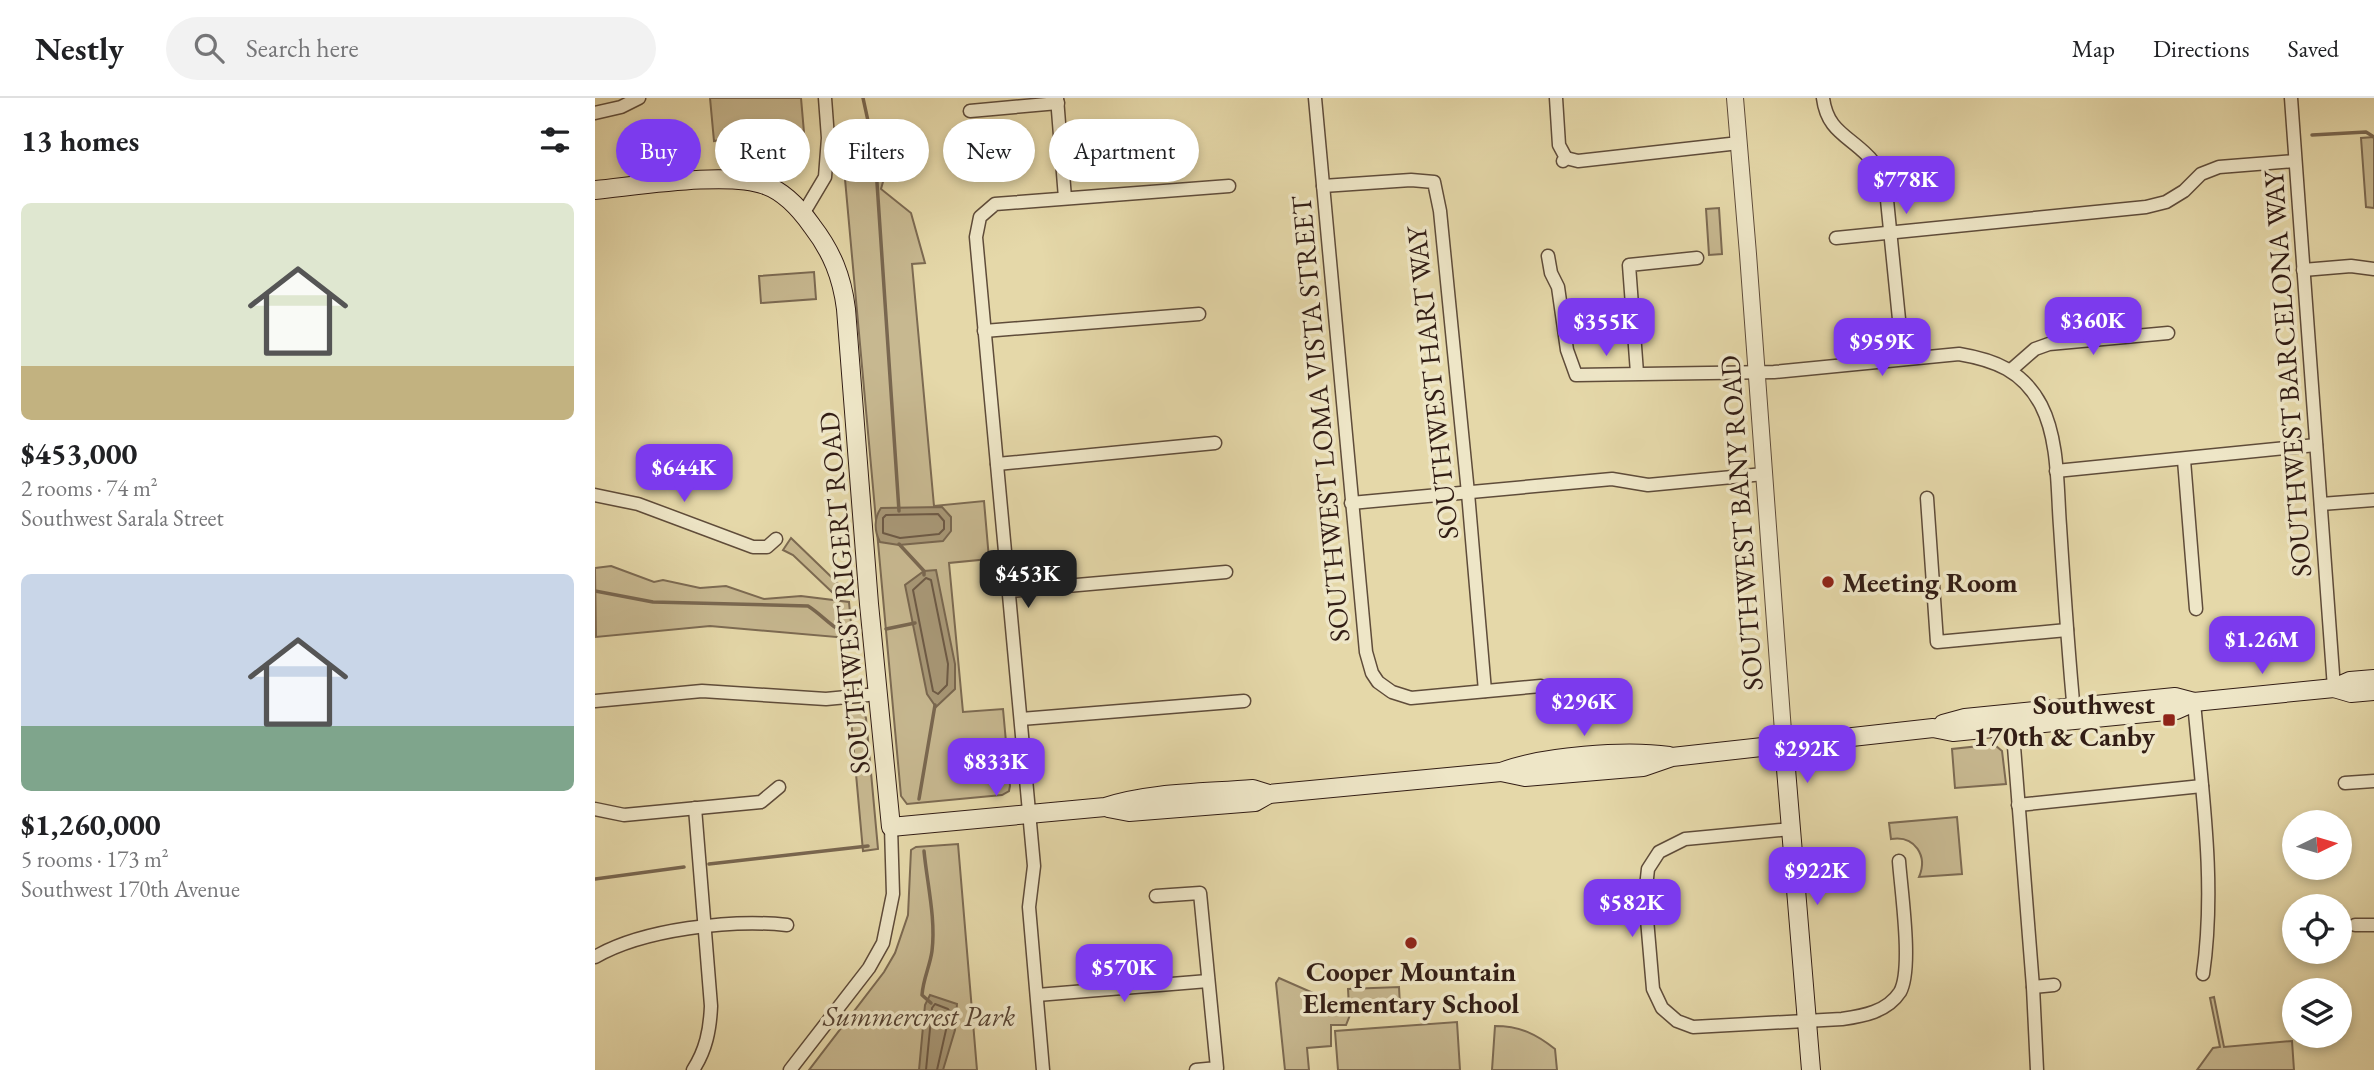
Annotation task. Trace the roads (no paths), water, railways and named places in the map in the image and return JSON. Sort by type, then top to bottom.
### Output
[{"type":"main road","name":"SOUTHWEST RIGERT ROAD","points":[[595,190],[710,180],[746,180],[765,185],[782,193],[803,214],[830,252],[839,271],[843,289],[891,827]]},
{"type":"main road","points":[[891,827],[1105,807],[1153,797],[1253,789],[1269,794],[1501,772],[1523,764],[1611,755],[1644,752],[1672,757],[1933,728],[1953,732],[2011,720],[2074,713],[2176,710],[2194,702],[2334,688],[2350,681],[2374,679]]},
{"type":"main road","points":[[2334,688],[2351,693],[2374,691]]},
{"type":"main road","name":"SOUTHWEST BANY ROAD","points":[[1784,745],[1811,1070]]},
{"type":"street","points":[[595,113],[621,107],[639,98]]},
{"type":"street","points":[[803,214],[827,170],[825,98]]},
{"type":"street","name":"SOUTHWEST LOMA VISTA STREET","points":[[1315,98],[1351,502],[1366,652],[1372,673],[1385,688],[1411,698],[1485,691]]},
{"type":"street","points":[[1556,98],[1559,145],[1565,160],[1583,161],[1739,143]]},
{"type":"street","name":"SOUTHWEST BANY ROAD","points":[[1735,98],[1784,745]]},
{"type":"street","points":[[1823,98],[1832,126],[1868,155],[1880,172],[1886,190],[1903,359]]},
{"type":"street","name":"SOUTHWEST BARCELONA WAY","points":[[2291,98],[2334,688]]},
{"type":"street","points":[[970,111],[1058,100],[1065,198]]},
{"type":"street","points":[[1836,238],[2147,207],[2165,202],[2184,191],[2201,174],[2219,167],[2295,161]]},
{"type":"street","name":"SOUTHWEST HART WAY","points":[[1322,186],[1411,180],[1434,182],[1440,211],[1485,691]]},
{"type":"street","points":[[1043,1070],[1029,907],[1034,866],[976,237],[980,217],[995,204],[1229,186]]},
{"type":"street","points":[[1548,256],[1551,273],[1558,286],[1567,350],[1576,374],[1757,372],[1959,354],[1982,358],[2011,370],[2035,397],[2049,423],[2056,471],[2074,713]]},
{"type":"street","points":[[1637,373],[1629,265],[1696,258]]},
{"type":"street","points":[[2303,270],[2351,266],[2374,270]]},
{"type":"street","points":[[985,331],[1199,314]]},
{"type":"street","points":[[2011,370],[2035,349],[2049,344],[2168,333]]},
{"type":"street","points":[[997,464],[1215,443]]},
{"type":"street","points":[[2056,471],[2316,445]]},
{"type":"street","points":[[2184,460],[2196,609]]},
{"type":"street","points":[[1351,502],[1612,479],[1648,485],[1764,474]]},
{"type":"street","points":[[595,495],[638,504],[753,547],[767,547],[776,539]]},
{"type":"street","points":[[1927,498],[1937,642],[2067,630]]},
{"type":"street","points":[[2321,504],[2374,500]]},
{"type":"street","points":[[1009,590],[1226,572]]},
{"type":"street","points":[[1485,691],[1541,686]]},
{"type":"street","points":[[595,701],[702,691],[826,699],[878,694]]},
{"type":"street","points":[[1021,719],[1244,701]]},
{"type":"street","points":[[2194,702],[2208,850],[2206,953],[2203,974]]},
{"type":"street","points":[[2011,720],[2033,987],[2037,1070]]},
{"type":"street","points":[[2345,783],[2374,781]]},
{"type":"street","points":[[595,809],[624,815],[761,802],[779,786]]},
{"type":"street","points":[[2018,805],[2201,786]]},
{"type":"street","points":[[692,1070],[702,1057],[710,1031],[711,1006],[695,808]]},
{"type":"street","name":"SOUTHWEST RIGERT ROAD","points":[[790,1070],[869,968],[883,943],[893,894],[891,827]]},
{"type":"street","points":[[1791,829],[1685,839],[1660,852],[1648,869],[1645,896],[1653,989],[1662,1008],[1677,1021],[1693,1027],[1864,1016],[1880,1010],[1900,992],[1906,966],[1899,862]]},
{"type":"street","points":[[1156,896],[1200,893],[1217,1068],[1196,1070]]},
{"type":"street","points":[[595,957],[643,936],[763,922],[787,925]]},
{"type":"street","points":[[2355,925],[2374,925]]},
{"type":"street","points":[[1037,995],[1208,981]]},
{"type":"street","points":[[2033,987],[2054,985]]},
{"type":"water","points":[[942,507],[951,517],[951,531],[943,541],[899,545],[880,542],[876,525],[881,508]]},
{"type":"water","points":[[936,570],[955,664],[955,689],[936,707],[927,694],[905,585],[924,571]]},
{"type":"water","points":[[930,995],[957,1004],[955,1030],[943,1070],[919,1070],[925,1005]]},
{"type":"waterway","points":[[863,98],[875,153],[899,511]]},
{"type":"waterway","points":[[2312,135],[2366,132],[2374,137]]},
{"type":"waterway","points":[[899,544],[924,571],[924,575]]},
{"type":"waterway","points":[[595,591],[653,602],[808,606],[836,628],[857,635]]},
{"type":"waterway","points":[[886,629],[915,623]]},
{"type":"waterway","points":[[919,799],[935,705]]},
{"type":"waterway","points":[[709,864],[868,846]]},
{"type":"waterway","points":[[924,851],[933,939],[922,995],[931,1003]]},
{"type":"waterway","points":[[595,879],[684,867]]},
{"type":"place","name":"Meeting Room","points":[[1828,582]]},
{"type":"place","name":"Southwest 170th & Canby","points":[[2169,720]]},
{"type":"place","name":"Cooper Mountain Elementary School","points":[[1411,943]]},
{"type":"park label","name":"Summercrest Park","points":[[919,1016]]}]
